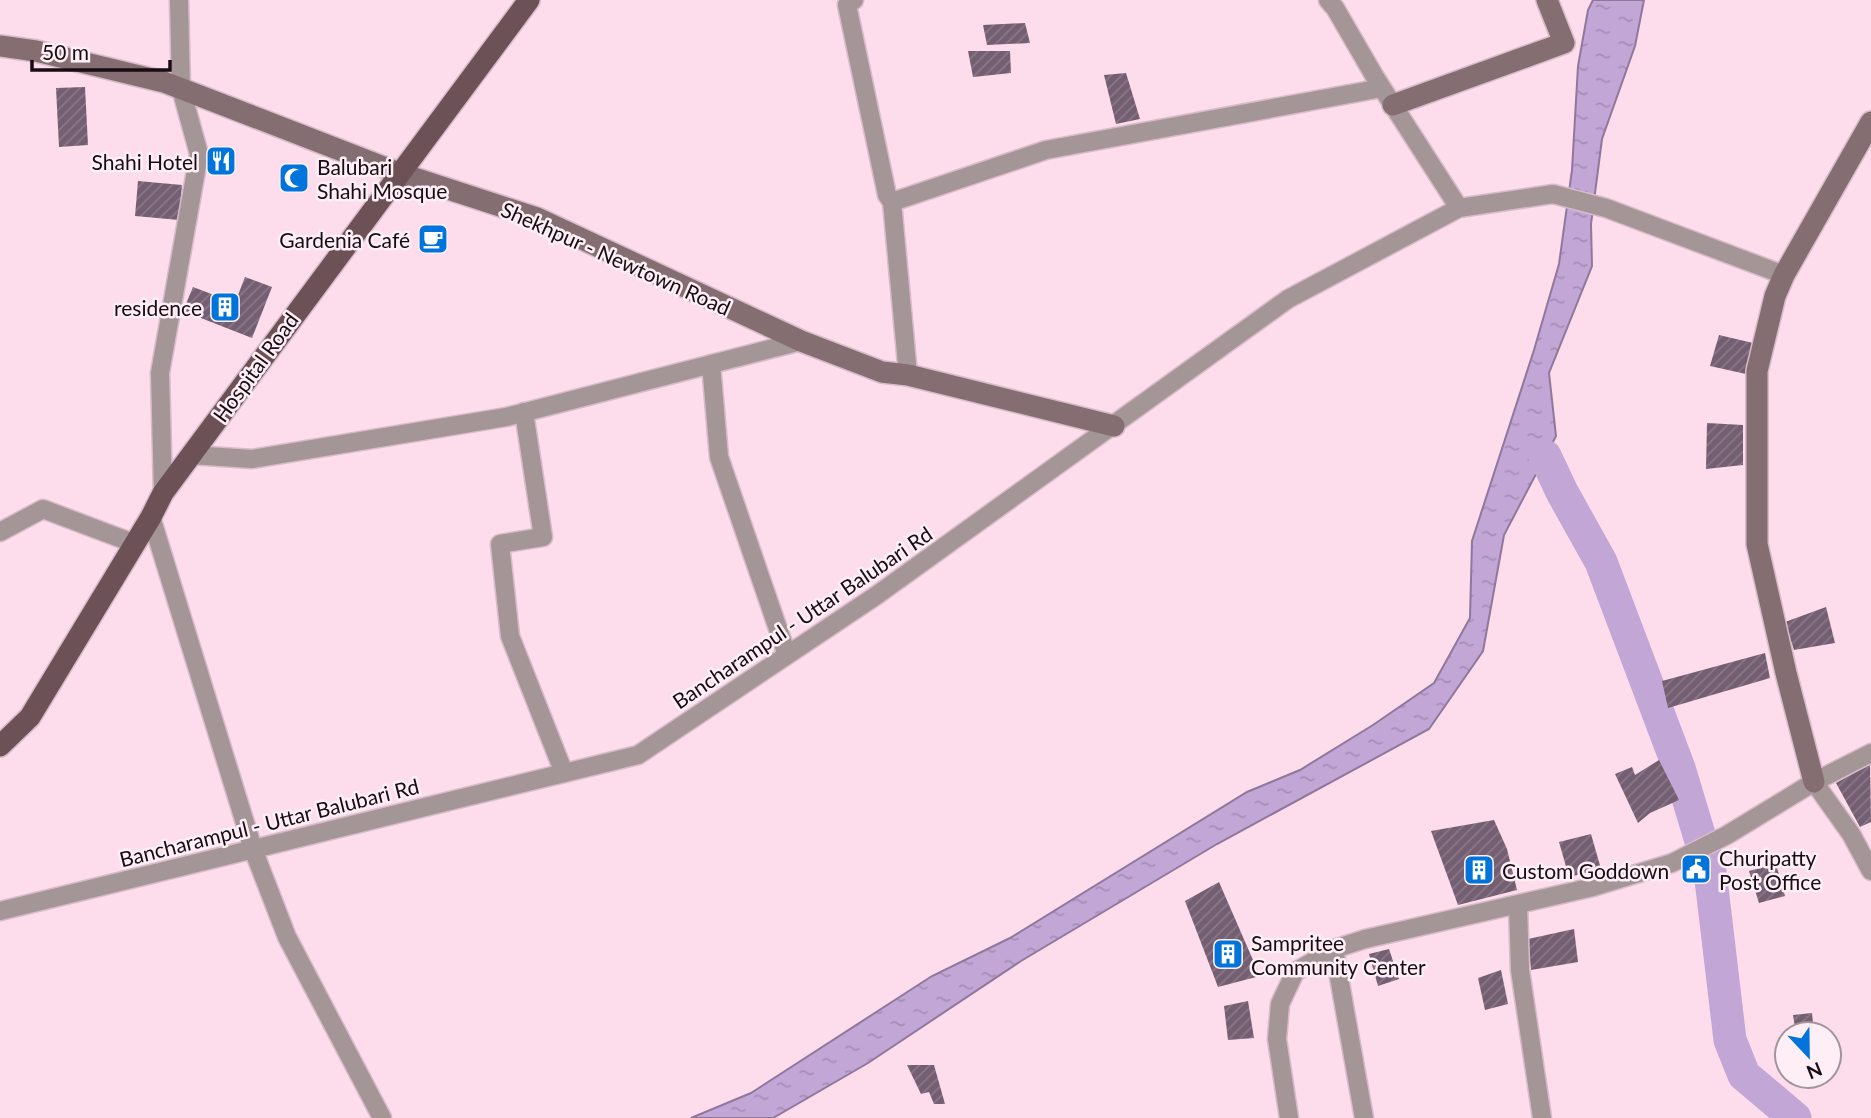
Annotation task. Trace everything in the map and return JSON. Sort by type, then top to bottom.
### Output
[{"type":"main road","name":"Hospital Road","points":[[0,746],[30,717],[163,493],[529,0]]},
{"type":"street","points":[[163,493],[160,373],[199,154],[181,89],[179,0]]},
{"type":"street","points":[[854,0],[847,5],[887,195],[892,202],[908,375]]},
{"type":"street","points":[[1328,0],[1459,208]]},
{"type":"street","points":[[892,202],[1046,150],[1387,96],[1564,43],[1547,0]]},
{"type":"street","name":"Shekhpur - Newtown Road","points":[[0,46],[36,51],[164,82],[399,173],[537,218],[800,341],[882,372],[908,375],[1114,426]]},
{"type":"street","points":[[1870,126],[1774,296],[1757,371],[1757,544],[1814,782],[1851,834],[1871,871]]},
{"type":"street","name":"Bancharampul - Uttar Balubari Rd","points":[[0,911],[638,755],[877,595],[1288,299],[1459,208],[1553,194],[1606,208],[1784,275]]},
{"type":"street","points":[[191,455],[252,459],[524,412],[800,341]]},
{"type":"street","points":[[711,364],[719,457],[788,655]]},
{"type":"street","points":[[524,412],[543,537],[499,544],[510,636],[564,773]]},
{"type":"street","points":[[0,532],[43,509],[133,543]]},
{"type":"street","points":[[151,517],[253,849],[287,937],[382,1118]]},
{"type":"street","points":[[1289,1118],[1277,1039],[1280,1004],[1295,972],[1334,949],[1365,939],[1592,887],[1672,863],[1727,835],[1814,782],[1871,753]]},
{"type":"street","points":[[1518,905],[1520,970],[1542,1118]]},
{"type":"street","points":[[1334,949],[1364,1118]]},
{"type":"water","points":[[1593,0],[1644,0],[1635,46],[1602,139],[1591,224],[1592,266],[1549,373],[1556,436],[1504,535],[1483,651],[1429,729],[1217,844],[1021,961],[868,1063],[773,1118],[691,1118],[751,1093],[932,976],[1010,938],[1247,792],[1300,770],[1434,683],[1470,618],[1472,541],[1559,264],[1572,170],[1578,66],[1588,10]]},
{"type":"building","points":[[1025,23],[1030,43],[987,45],[983,25]]},
{"type":"building","points":[[968,51],[1010,51],[1011,73],[973,77]]},
{"type":"building","points":[[1126,73],[1140,119],[1116,124],[1104,75]]},
{"type":"building","points":[[85,87],[88,145],[59,147],[56,88]]},
{"type":"building","points":[[138,181],[182,185],[179,220],[135,216]]},
{"type":"building","name":"residence","points":[[245,277],[272,287],[252,338],[183,311],[193,287],[235,303]]},
{"type":"building","points":[[1719,335],[1753,343],[1746,374],[1710,366]]},
{"type":"building","points":[[1707,423],[1743,425],[1743,465],[1706,469]]},
{"type":"building","points":[[1826,607],[1835,643],[1794,650],[1785,622]]},
{"type":"building","points":[[1765,653],[1770,678],[1668,708],[1662,681]]},
{"type":"building","points":[[1659,760],[1679,800],[1650,813],[1638,823],[1615,774],[1632,767],[1635,775]]},
{"type":"building","points":[[1870,764],[1871,822],[1860,827],[1836,783]]},
{"type":"building","name":"Custom Goddown","points":[[1494,820],[1507,849],[1517,890],[1458,905],[1431,831]]},
{"type":"building","points":[[1591,834],[1601,869],[1569,877],[1559,842]]},
{"type":"building","points":[[1776,864],[1785,896],[1759,903],[1749,871]]},
{"type":"building","name":"Sampritee Community Center","points":[[1219,882],[1260,976],[1218,987],[1185,901]]},
{"type":"building","points":[[1574,929],[1578,962],[1531,970],[1528,939]]},
{"type":"building","points":[[1389,949],[1399,979],[1378,986],[1369,954]]},
{"type":"building","points":[[1501,970],[1508,1004],[1485,1010],[1478,978]]},
{"type":"building","points":[[1248,1001],[1254,1038],[1228,1040],[1224,1006]]},
{"type":"building","points":[[1812,1013],[1813,1020],[1794,1020],[1793,1015]]},
{"type":"building","points":[[907,1065],[934,1065],[945,1104],[934,1104],[929,1092],[921,1094]]},
{"type":"waterway","points":[[1545,456],[1601,562],[1679,768],[1710,871],[1730,1040],[1744,1075],[1795,1118]]},
{"type":"place","name":"Shahi Hotel","points":[[221,161]]},
{"type":"place","name":"Balubari Shahi Mosque","points":[[294,178]]},
{"type":"place","name":"Gardenia Café","points":[[433,239]]},
{"type":"place","name":"residence","points":[[225,307]]},
{"type":"place","name":"Churipatty Post Office","points":[[1696,869]]},
{"type":"place","name":"Custom Goddown","points":[[1479,870]]},
{"type":"place","name":"Sampritee Community Center","points":[[1228,954]]}]
